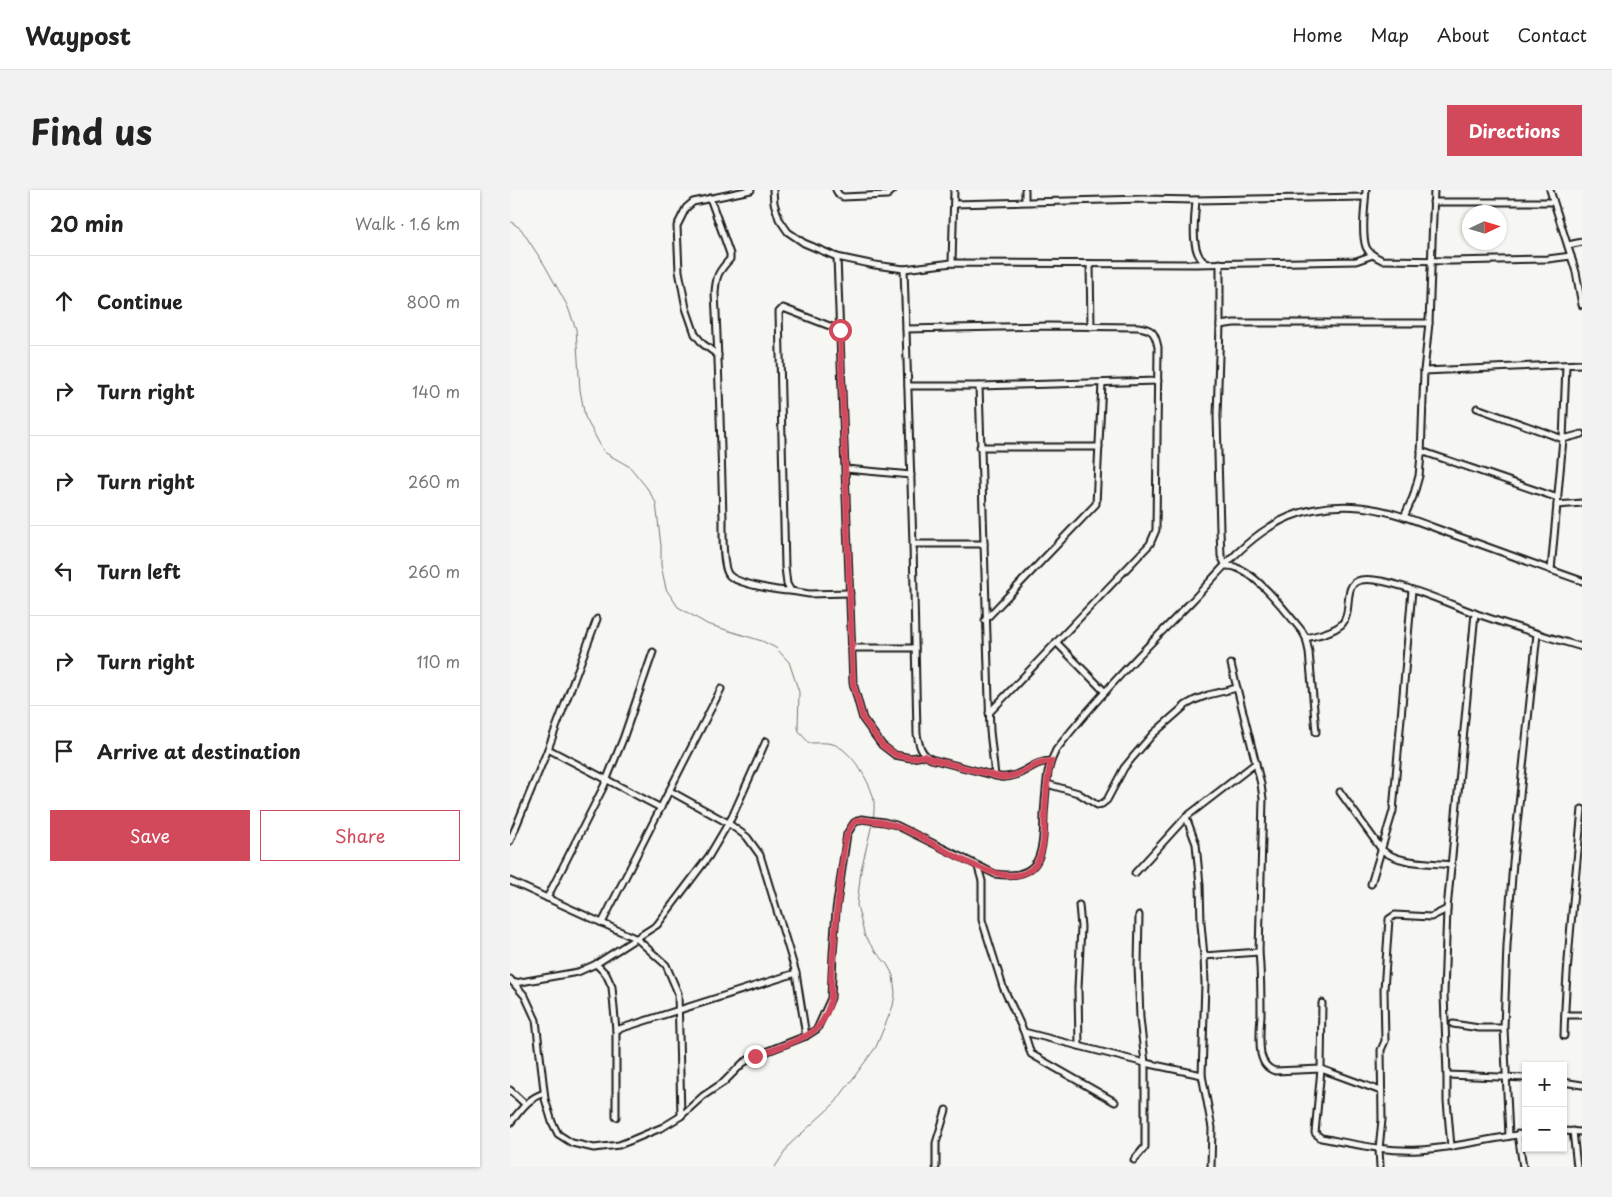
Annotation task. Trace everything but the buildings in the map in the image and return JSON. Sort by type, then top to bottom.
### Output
[{"type":"street","points":[[718,355],[703,344],[695,334],[686,308],[679,271],[677,226],[686,208],[693,202],[752,190]]},
{"type":"street","points":[[773,190],[774,203],[779,219],[788,232],[804,243],[837,257],[875,265],[904,268],[952,263],[1195,264],[1356,261],[1373,255]]},
{"type":"street","points":[[836,190],[838,195],[843,197],[887,195],[893,190]]},
{"type":"street","points":[[952,263],[954,190]]},
{"type":"street","points":[[1024,190],[1025,201]]},
{"type":"street","points":[[1244,190],[1244,198]]},
{"type":"street","points":[[1307,190],[1307,197]]},
{"type":"street","points":[[1366,190],[1364,235],[1366,249],[1382,260],[1548,259],[1571,256]]},
{"type":"street","points":[[1404,517],[1413,497],[1419,476],[1424,371],[1429,323],[1434,190]]},
{"type":"street","points":[[1550,190],[1576,272],[1582,305]]},
{"type":"street","points":[[954,204],[1025,201],[1365,197]]},
{"type":"street","points":[[710,198],[730,254],[730,260],[716,277],[723,529],[726,569],[730,576],[759,587],[778,591],[810,594],[850,593]]},
{"type":"street","points":[[1196,200],[1194,233],[1196,253],[1207,263]]},
{"type":"street","points":[[1433,202],[1553,202]]},
{"type":"street","points":[[1568,246],[1582,242]]},
{"type":"street","points":[[837,257],[853,683],[863,719],[882,745],[896,755],[911,758],[924,756],[995,776],[1009,778],[1017,776],[1044,762],[1051,761]]},
{"type":"street","points":[[1220,263],[1217,416],[1219,520],[1222,556],[1226,566]]},
{"type":"street","points":[[1090,264],[1091,327]]},
{"type":"street","points":[[904,268],[917,734],[924,756]]},
{"type":"street","points":[[791,591],[787,584],[785,567],[779,312],[783,308],[840,330]]},
{"type":"street","points":[[1220,325],[1234,323],[1429,323]]},
{"type":"street","points":[[906,329],[1049,326],[1138,327],[1147,328],[1155,335],[1158,347],[1156,530],[1154,536],[1150,544],[989,713]]},
{"type":"street","points":[[1424,371],[1582,364]]},
{"type":"street","points":[[1551,570],[1563,439],[1566,366]]},
{"type":"street","points":[[908,386],[1158,381]]},
{"type":"street","points":[[985,620],[1096,504],[1102,383]]},
{"type":"street","points":[[979,386],[985,620],[989,713],[995,776]]},
{"type":"street","points":[[1477,408],[1563,439],[1582,434]]},
{"type":"street","points":[[980,447],[1099,447]]},
{"type":"street","points":[[1421,452],[1558,498]]},
{"type":"street","points":[[846,469],[911,475]]},
{"type":"street","points":[[1557,505],[1582,503]]},
{"type":"street","points":[[512,981],[525,996],[536,1020],[544,1093],[552,1122],[558,1134],[580,1146],[594,1148],[618,1145],[663,1127],[681,1116],[703,1096],[724,1082],[743,1063],[755,1056],[806,1036],[816,1029],[831,998],[834,936],[844,850],[847,834],[854,823],[861,820],[884,822],[917,834],[994,874],[1020,875],[1034,866],[1040,856],[1043,841],[1047,784],[1051,761],[1056,750],[1105,692],[1226,566],[1250,542],[1269,527],[1290,516],[1314,509],[1338,506],[1361,507],[1404,517],[1582,581]]},
{"type":"street","points":[[913,544],[984,544]]},
{"type":"street","points":[[1226,566],[1238,568],[1245,572],[1264,588],[1282,607],[1306,638],[1309,652],[1316,732]]},
{"type":"street","points":[[1306,638],[1331,631],[1341,625],[1346,618],[1350,590],[1353,584],[1360,580],[1386,582],[1537,634],[1582,647]]},
{"type":"street","points":[[1372,884],[1393,811],[1412,590]]},
{"type":"street","points":[[1452,1147],[1447,1102],[1444,994],[1447,909],[1475,613]]},
{"type":"street","points":[[510,841],[548,749],[597,619]]},
{"type":"street","points":[[1509,1136],[1504,1028],[1507,945],[1513,862],[1537,634]]},
{"type":"street","points":[[1056,642],[1105,692]]},
{"type":"street","points":[[852,648],[915,648]]},
{"type":"street","points":[[547,898],[606,781],[623,740],[653,652]]},
{"type":"street","points":[[1231,664],[1261,784],[1263,800],[1259,952],[1261,974],[1260,1042],[1265,1064],[1269,1069],[1275,1071],[1321,1069],[1382,1091]]},
{"type":"street","points":[[1047,784],[1078,793],[1097,805],[1102,804],[1107,800],[1124,768],[1153,734],[1195,700],[1237,688]]},
{"type":"street","points":[[602,923],[721,689]]},
{"type":"street","points":[[512,981],[578,972],[596,964],[657,926],[709,856],[728,823],[766,741]]},
{"type":"street","points":[[548,749],[606,781],[661,808]]},
{"type":"street","points":[[1135,873],[1186,817],[1256,763]]},
{"type":"street","points":[[670,791],[728,823],[747,838],[760,855],[796,973],[806,1036]]},
{"type":"street","points":[[1340,792],[1382,850],[1389,856],[1399,860],[1452,865]]},
{"type":"street","points":[[1564,1036],[1570,933],[1582,809]]},
{"type":"street","points":[[1186,817],[1196,844],[1200,886],[1205,984],[1202,1075],[1212,1128],[1211,1167]]},
{"type":"street","points":[[978,866],[982,881],[982,920],[1003,987],[1024,1032],[1031,1054],[1115,1102]]},
{"type":"street","points":[[510,881],[637,939],[666,965],[678,994],[681,1116]]},
{"type":"street","points":[[1079,905],[1082,927],[1078,988],[1079,1046]]},
{"type":"street","points":[[1380,1167],[1382,1050],[1385,1034],[1384,990],[1389,919],[1395,915],[1431,917],[1447,909]]},
{"type":"street","points":[[1134,1160],[1145,1147],[1145,1063],[1140,1018],[1138,965],[1139,915]]},
{"type":"street","points":[[1204,956],[1259,952]]},
{"type":"street","points":[[596,964],[606,974],[612,987],[616,1030],[616,1117]]},
{"type":"street","points":[[616,1030],[796,973]]},
{"type":"street","points":[[1322,1003],[1321,1069],[1315,1133],[1321,1138],[1379,1150],[1420,1150],[1452,1147],[1522,1134]]},
{"type":"street","points":[[1565,1015],[1582,1015]]},
{"type":"street","points":[[1453,1024],[1479,1028],[1504,1028]]},
{"type":"street","points":[[1024,1032],[1145,1063],[1202,1075]]},
{"type":"street","points":[[1447,1075],[1522,1078]]},
{"type":"street","points":[[1567,1083],[1582,1085]]},
{"type":"street","points":[[510,1090],[525,1104]]},
{"type":"street","points":[[510,1123],[525,1104],[533,1097],[544,1093]]},
{"type":"street","points":[[936,1167],[936,1143],[946,1110]]},
{"type":"street","points":[[1567,1131],[1582,1132]]},
{"type":"street","points":[[1573,1131],[1577,1167]]},
{"type":"street","points":[[1518,1134],[1523,1167]]},
{"type":"waterway","points":[[510,221],[521,229],[544,264],[567,305],[576,329],[580,390],[585,417],[604,452],[630,467],[656,503],[661,546],[661,565],[666,589],[678,607],[707,624],[762,641],[776,648],[789,662],[799,692],[798,728],[800,733],[809,743],[833,744],[840,747],[858,766],[873,796],[873,820]]},
{"type":"waterway","points":[[775,1167],[790,1144],[835,1103],[876,1047],[893,1006],[895,993],[893,975],[887,964],[865,937],[857,905],[861,870],[872,824]]},
{"type":"route","points":[[755,1056],[806,1036],[816,1029],[825,1013],[831,998],[836,910],[844,850],[847,834],[854,823],[861,820],[896,825],[994,874],[1012,876],[1027,872],[1034,866],[1040,856],[1043,841],[1048,772],[1051,761],[1038,764],[1017,776],[1009,778],[924,756],[911,758],[896,755],[882,745],[863,719],[853,683],[840,330]]}]
